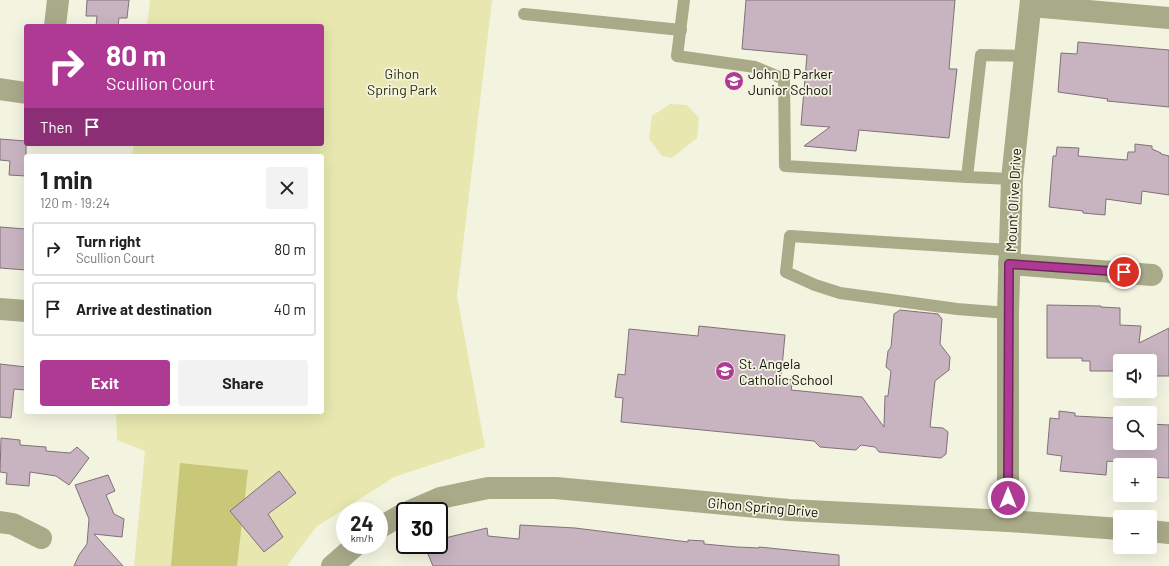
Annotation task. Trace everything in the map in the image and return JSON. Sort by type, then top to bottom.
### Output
[{"type":"street","points":[[55,24],[58,0]]},
{"type":"street","points":[[1031,3],[1169,18]]},
{"type":"street","name":"Mount Olive Drive","points":[[1008,521],[1008,313],[1012,179],[1031,3]]},
{"type":"street","points":[[0,89],[24,93]]},
{"type":"street","points":[[1009,257],[1152,274]]},
{"type":"street","points":[[0,309],[24,311]]},
{"type":"street","name":"Gihon Spring Drive","points":[[431,502],[440,498],[488,488],[556,488],[789,510],[1008,521],[1113,528]]},
{"type":"street","points":[[0,522],[13,524],[41,538]]},
{"type":"street","points":[[1157,532],[1169,533]]},
{"type":"street","points":[[332,566],[346,554]]},
{"type":"lane","points":[[684,0],[677,56],[755,67],[784,79],[785,166],[1012,179]]},
{"type":"lane","points":[[524,14],[681,30]]},
{"type":"lane","points":[[967,177],[981,55],[1026,56]]},
{"type":"lane","points":[[1008,313],[968,310],[840,293],[815,285],[786,272],[790,236],[1009,257]]},
{"type":"green space","name":"Gihon Spring Park","points":[[150,0],[492,0],[457,296],[485,447],[394,477],[355,502],[336,502],[336,514],[316,527],[287,566],[134,566],[145,451],[117,440],[116,414],[324,414],[324,154],[132,154],[134,146],[324,146],[324,24],[147,24]]},
{"type":"green space","points":[[670,104],[687,105],[699,118],[697,138],[672,158],[662,156],[649,139],[652,116]]},
{"type":"shaded area","points":[[180,463],[248,470],[237,566],[171,566]]},
{"type":"building","points":[[87,0],[129,0],[127,18],[119,18],[118,24],[96,24],[97,16],[86,16]]},
{"type":"building","points":[[746,0],[955,0],[949,69],[957,69],[949,138],[859,130],[856,151],[804,146],[830,127],[801,125],[807,55],[742,49]]},
{"type":"building","points":[[1078,42],[1169,50],[1169,107],[1107,101],[1108,99],[1058,92],[1061,53],[1077,54]]},
{"type":"building","points":[[0,139],[24,141],[24,146],[26,146],[26,154],[24,154],[24,176],[9,175],[10,161],[0,160]]},
{"type":"building","points":[[1135,144],[1152,146],[1152,149],[1169,156],[1169,195],[1142,191],[1141,204],[1106,199],[1105,215],[1049,207],[1053,156],[1056,156],[1057,147],[1079,148],[1078,156],[1127,160],[1128,152],[1135,152]]},
{"type":"building","points":[[0,227],[24,229],[24,270],[0,268]]},
{"type":"building","points":[[1047,305],[1101,306],[1120,308],[1120,325],[1141,326],[1139,343],[1169,328],[1169,376],[1157,376],[1157,354],[1113,354],[1113,371],[1090,371],[1090,361],[1082,361],[1082,358],[1047,358]]},
{"type":"building","points":[[900,310],[938,314],[942,319],[940,344],[950,357],[949,370],[935,381],[930,427],[943,428],[948,432],[946,454],[941,458],[879,452],[875,447],[861,445],[856,450],[820,447],[814,441],[621,422],[623,398],[615,397],[618,374],[625,375],[629,329],[698,336],[699,326],[785,335],[781,378],[793,380],[791,390],[862,397],[884,427],[885,396],[888,396],[891,371],[886,367],[888,351],[891,347],[894,314]]},
{"type":"building","points":[[0,364],[24,367],[24,390],[14,389],[11,418],[0,417]]},
{"type":"building","points":[[1059,411],[1075,413],[1075,416],[1113,418],[1113,450],[1157,450],[1157,424],[1169,425],[1169,478],[1157,477],[1157,458],[1113,458],[1113,462],[1107,461],[1106,475],[1060,471],[1062,456],[1047,454],[1050,418],[1059,419]]},
{"type":"building","points":[[1,438],[20,440],[20,445],[46,447],[46,451],[70,453],[77,447],[89,458],[69,485],[56,476],[30,472],[29,486],[6,484],[7,473],[0,472]]},
{"type":"building","points":[[279,471],[296,493],[268,514],[283,537],[264,552],[230,511]]},
{"type":"building","points":[[108,475],[115,491],[106,495],[114,514],[124,519],[122,537],[94,534],[123,566],[74,566],[79,555],[87,544],[89,519],[75,485]]},
{"type":"building","points":[[520,525],[575,528],[688,542],[688,540],[704,541],[704,544],[759,547],[839,555],[839,566],[433,566],[428,554],[448,554],[448,537],[487,528],[488,536],[519,539]]},
{"type":"place","name":"John D Parker Junior School","points":[[734,81]]},
{"type":"place","name":"St. Angela Catholic School","points":[[725,371]]},
{"type":"route","points":[[1008,498],[1009,264],[1124,272]]}]
